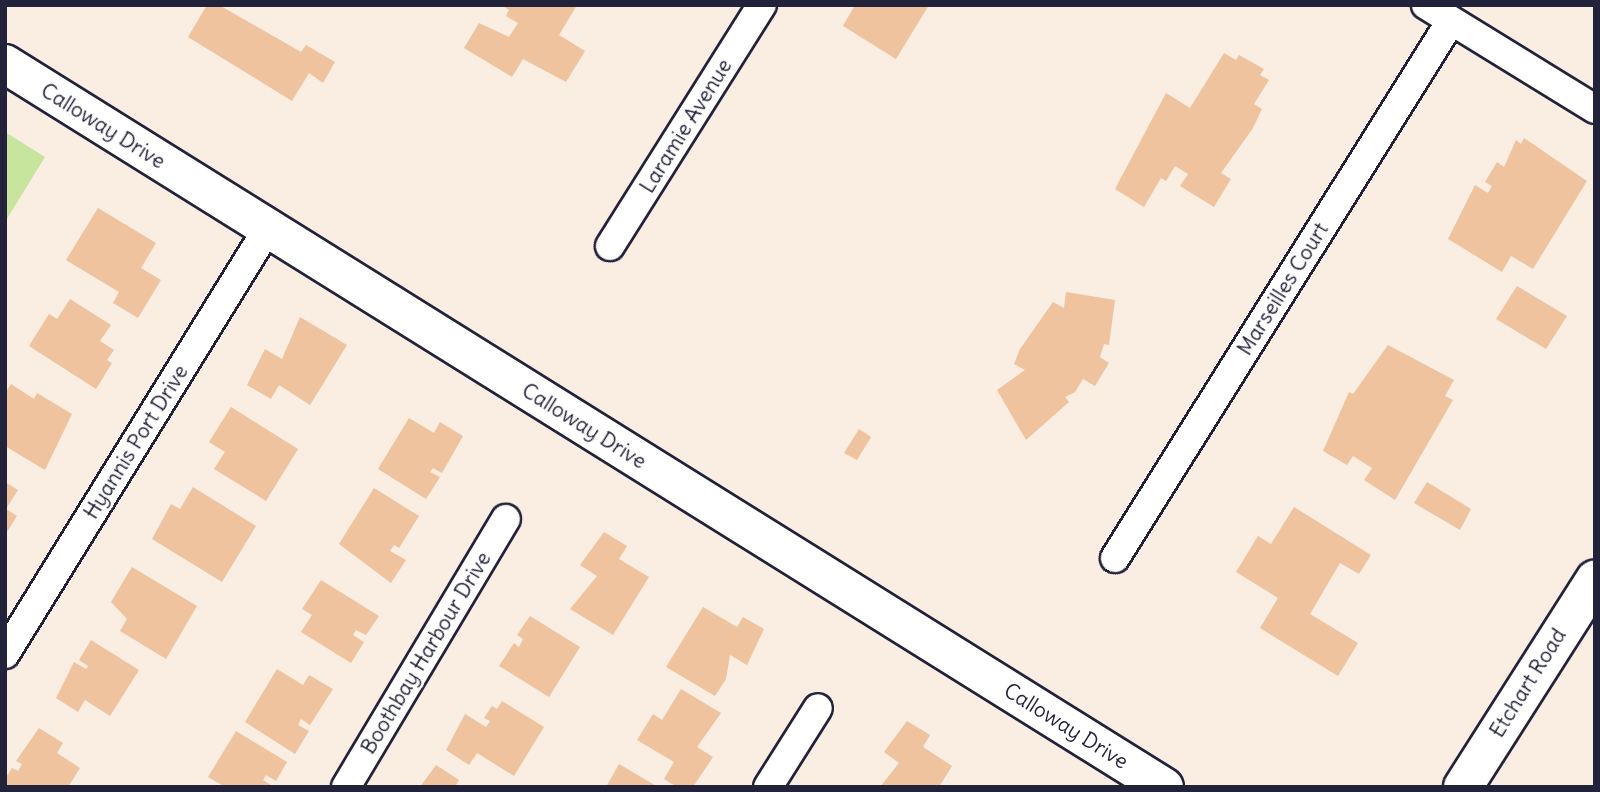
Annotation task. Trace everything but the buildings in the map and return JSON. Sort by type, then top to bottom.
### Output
[{"type":"main road","name":"Calloway Drive","points":[[5,64],[267,230],[1164,787]]},
{"type":"main road","name":"Etchart Road","points":[[1463,787],[1595,580]]},
{"type":"street","name":"Laramie Avenue","points":[[610,246],[762,5]]},
{"type":"street","points":[[1426,5],[1595,109]]},
{"type":"street","name":"Marseilles Court","points":[[1115,558],[1451,21]]},
{"type":"street","name":"Hyannis Port Drive","points":[[5,654],[267,230]]},
{"type":"street","name":"Boothbay Harbour Drive","points":[[346,787],[506,519]]},
{"type":"street","points":[[768,787],[818,708]]},
{"type":"green space","points":[[5,132],[45,157],[5,222]]}]
